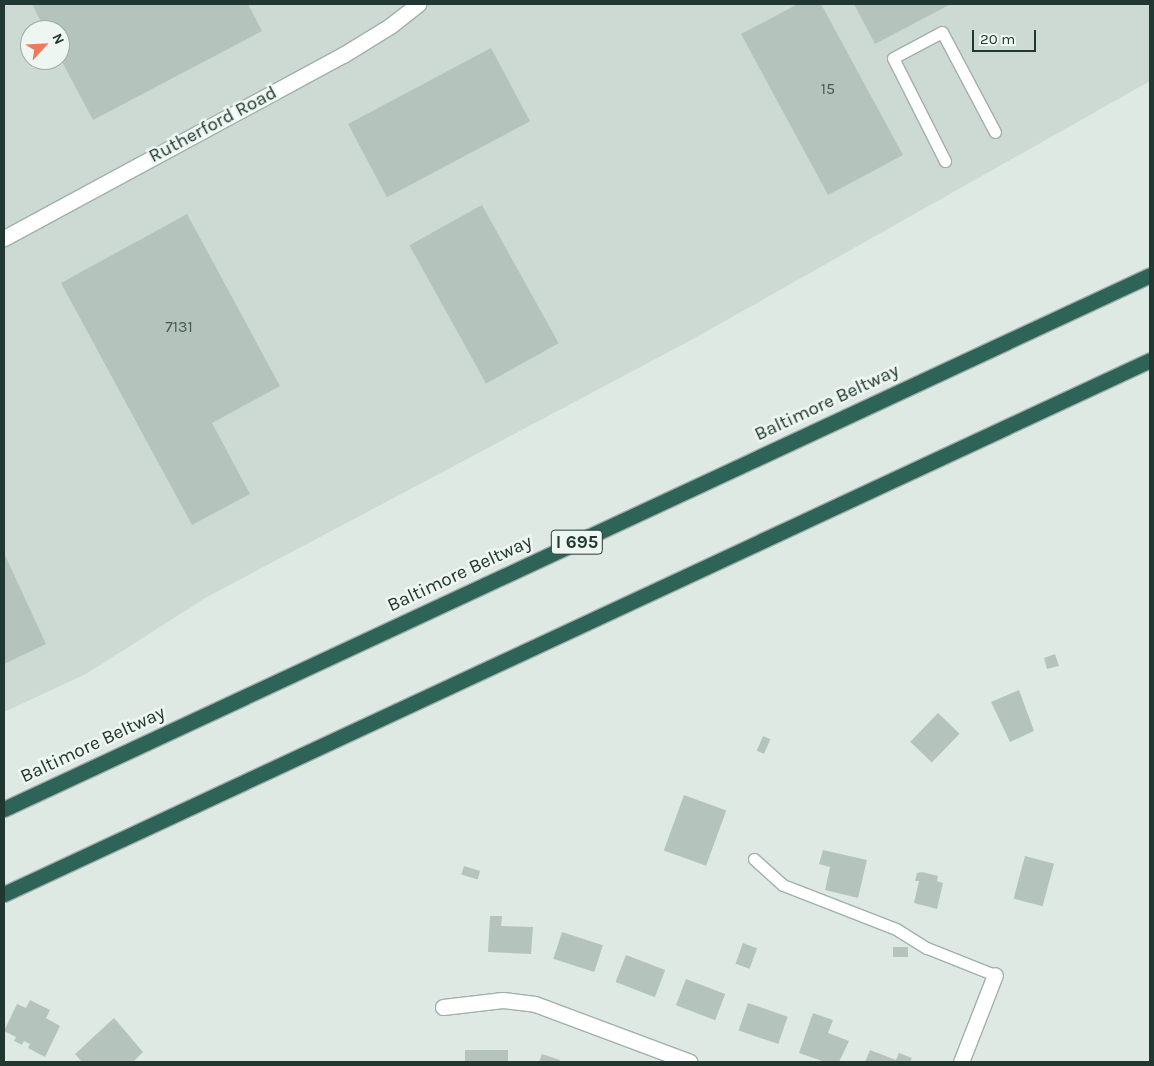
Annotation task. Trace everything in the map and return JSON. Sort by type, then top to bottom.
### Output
[{"type":"highway","name":"Baltimore Beltway","points":[[4,809],[1150,275]]},
{"type":"highway","points":[[4,894],[1150,360]]},
{"type":"street","name":"Rutherford Road","points":[[4,238],[343,55],[390,26],[418,4]]},
{"type":"street","points":[[961,1062],[995,975]]},
{"type":"street","points":[[443,1007],[503,1000],[535,1004],[690,1062]]},
{"type":"lane","points":[[945,161],[893,58],[942,32],[995,132]]},
{"type":"lane","points":[[754,859],[783,885],[896,929],[927,948],[995,975]]},
{"type":"shaded area","points":[[4,4],[1150,4],[1150,81],[693,339],[207,597],[86,674],[4,712]]},
{"type":"building","points":[[36,4],[248,4],[262,31],[93,120],[66,70],[70,70],[70,20],[40,20],[33,6]]},
{"type":"building","points":[[798,4],[821,4],[903,155],[828,195],[741,34]]},
{"type":"building","points":[[854,4],[951,4],[875,44]]},
{"type":"building","points":[[491,48],[530,121],[387,197],[348,124]]},
{"type":"building","points":[[482,205],[559,343],[486,383],[409,245]]},
{"type":"building","points":[[187,214],[280,386],[212,423],[250,494],[192,525],[61,283]]},
{"type":"building","points":[[4,553],[46,644],[4,664]]},
{"type":"building","points":[[1055,654],[1059,666],[1047,669],[1044,658]]},
{"type":"building","points":[[1019,690],[1034,731],[1010,742],[991,702]]},
{"type":"building","points":[[938,713],[960,734],[932,763],[910,742]]},
{"type":"building","points":[[763,736],[770,739],[764,754],[757,751]]},
{"type":"building","points":[[684,795],[726,810],[706,866],[664,850]]},
{"type":"building","points":[[823,850],[867,860],[858,898],[825,890],[830,867],[819,864]]},
{"type":"building","points":[[1025,856],[1054,864],[1043,906],[1014,899]]},
{"type":"building","points":[[464,866],[480,871],[478,880],[461,875]]},
{"type":"building","points":[[922,872],[938,876],[937,881],[943,883],[937,909],[914,903],[919,881],[915,881],[917,873]]},
{"type":"building","points":[[490,916],[502,916],[501,926],[533,927],[531,954],[488,952]]},
{"type":"building","points":[[562,932],[603,945],[594,972],[553,959]]},
{"type":"building","points":[[743,943],[757,948],[750,969],[735,964]]},
{"type":"building","points":[[893,947],[908,947],[908,957],[893,957]]},
{"type":"building","points":[[626,955],[665,970],[655,997],[616,982]]},
{"type":"building","points":[[686,979],[725,994],[715,1020],[676,1005]]},
{"type":"building","points":[[30,1000],[50,1010],[46,1018],[60,1026],[45,1057],[28,1048],[30,1044],[24,1041],[22,1045],[14,1041],[16,1037],[4,1031],[17,1004],[26,1008]]},
{"type":"building","points":[[748,1003],[788,1017],[778,1044],[739,1030]]},
{"type":"building","points":[[813,1013],[833,1020],[828,1033],[849,1041],[839,1062],[825,1062],[799,1053]]},
{"type":"building","points":[[114,1018],[143,1052],[133,1062],[82,1062],[75,1054]]},
{"type":"building","points":[[465,1050],[508,1050],[508,1062],[465,1062]]},
{"type":"building","points":[[870,1050],[896,1060],[899,1053],[912,1058],[910,1062],[865,1062]]},
{"type":"building","points":[[542,1054],[560,1060],[559,1062],[539,1062]]}]
